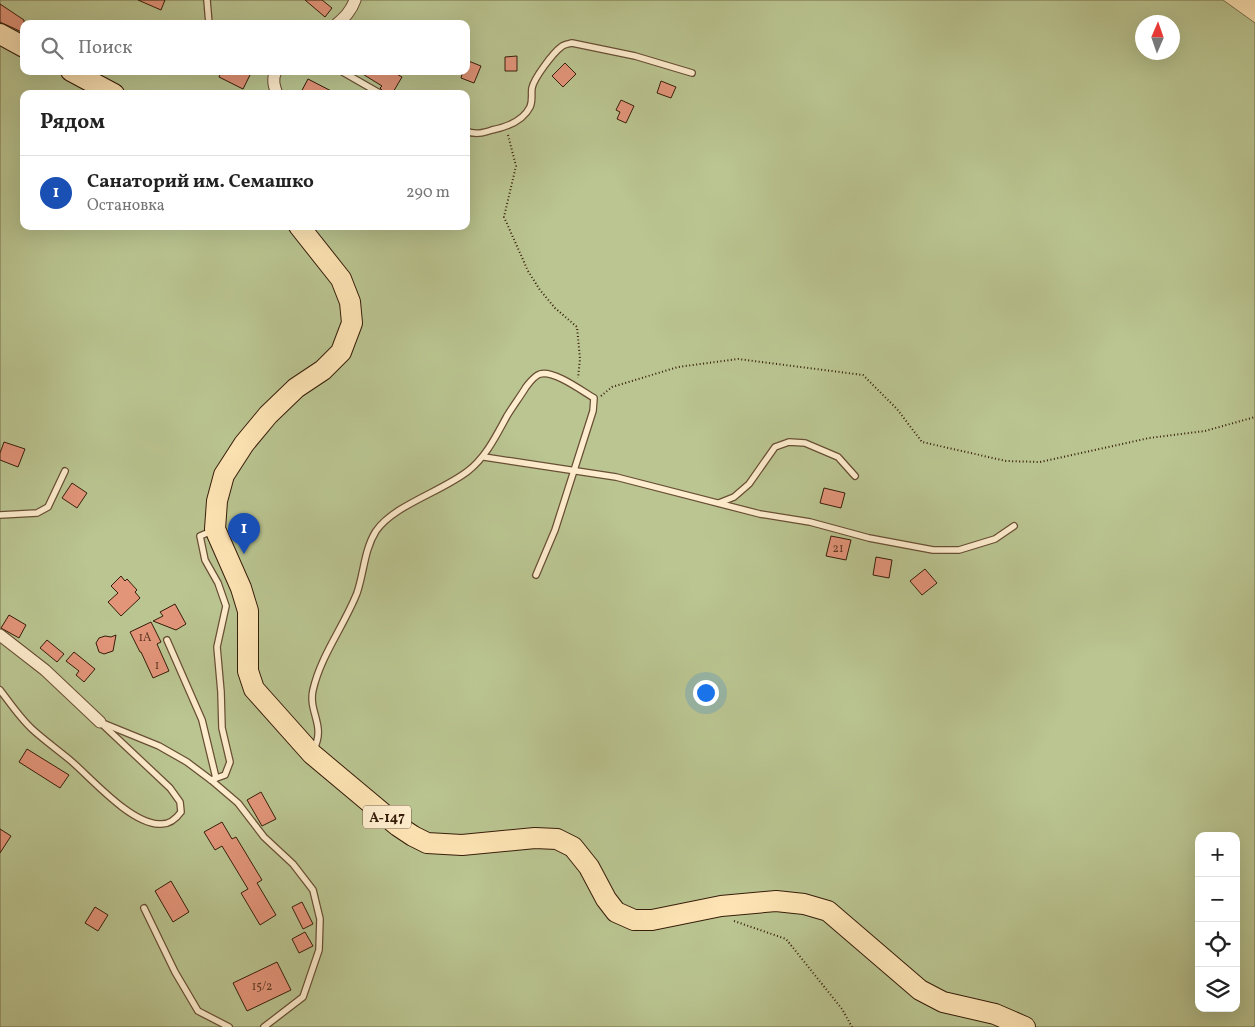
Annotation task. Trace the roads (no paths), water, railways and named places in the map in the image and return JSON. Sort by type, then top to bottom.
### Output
[{"type":"highway","points":[[79,75],[108,90]]},
{"type":"highway","points":[[214,529],[217,501],[224,475],[244,444],[268,415],[296,388],[323,370],[341,352],[352,323],[350,302],[342,279],[303,230]]},
{"type":"highway","name":"А-147","points":[[214,529],[241,588],[248,611],[248,671],[254,689],[312,754],[398,826],[413,836],[427,843],[462,845],[535,838],[557,839],[573,848],[589,868],[606,899],[616,912],[634,920],[652,920],[721,906],[776,901],[804,904],[828,911],[920,990],[943,1002],[994,1014],[1025,1027]]},
{"type":"street","points":[[341,20],[353,7],[355,0]]},
{"type":"street","points":[[272,75],[276,90]]},
{"type":"street","points":[[0,636],[44,670],[100,722]]},
{"type":"lane","points":[[207,0],[209,20]]},
{"type":"lane","points":[[470,133],[506,128],[521,118],[530,107],[535,80],[557,50],[564,45],[572,43],[626,54],[692,72]]},
{"type":"lane","points":[[348,75],[375,90]]},
{"type":"lane","points":[[312,754],[318,742],[320,730],[313,701],[313,692],[328,652],[357,592],[369,546],[376,532],[388,518],[454,481],[484,457],[509,413],[534,378],[541,374],[550,374],[594,398],[593,411],[555,530],[536,575]]},
{"type":"lane","points":[[719,503],[734,497],[749,484],[775,447],[789,442],[805,444],[838,457],[856,476]]},
{"type":"lane","points":[[484,457],[616,477],[760,514],[810,522],[870,538],[933,550],[959,550],[995,539],[1014,526]]},
{"type":"lane","points":[[0,515],[37,513],[48,507],[65,471]]},
{"type":"lane","points":[[213,779],[225,775],[230,762],[222,728],[217,647],[226,606],[218,583],[205,560],[200,536],[214,529]]},
{"type":"lane","points":[[167,640],[202,720],[213,779]]},
{"type":"lane","points":[[0,690],[31,728],[118,804],[140,819],[152,823],[160,825],[175,820],[181,812],[180,802],[170,788],[100,722]]},
{"type":"lane","points":[[100,722],[160,746],[213,779],[238,803],[264,837],[293,864],[313,890],[320,919],[319,950],[303,997],[264,1027]]},
{"type":"lane","points":[[144,908],[198,1011],[229,1027]]},
{"type":"place","name":"Санаторий им. Семашко","points":[[244,554]]}]
